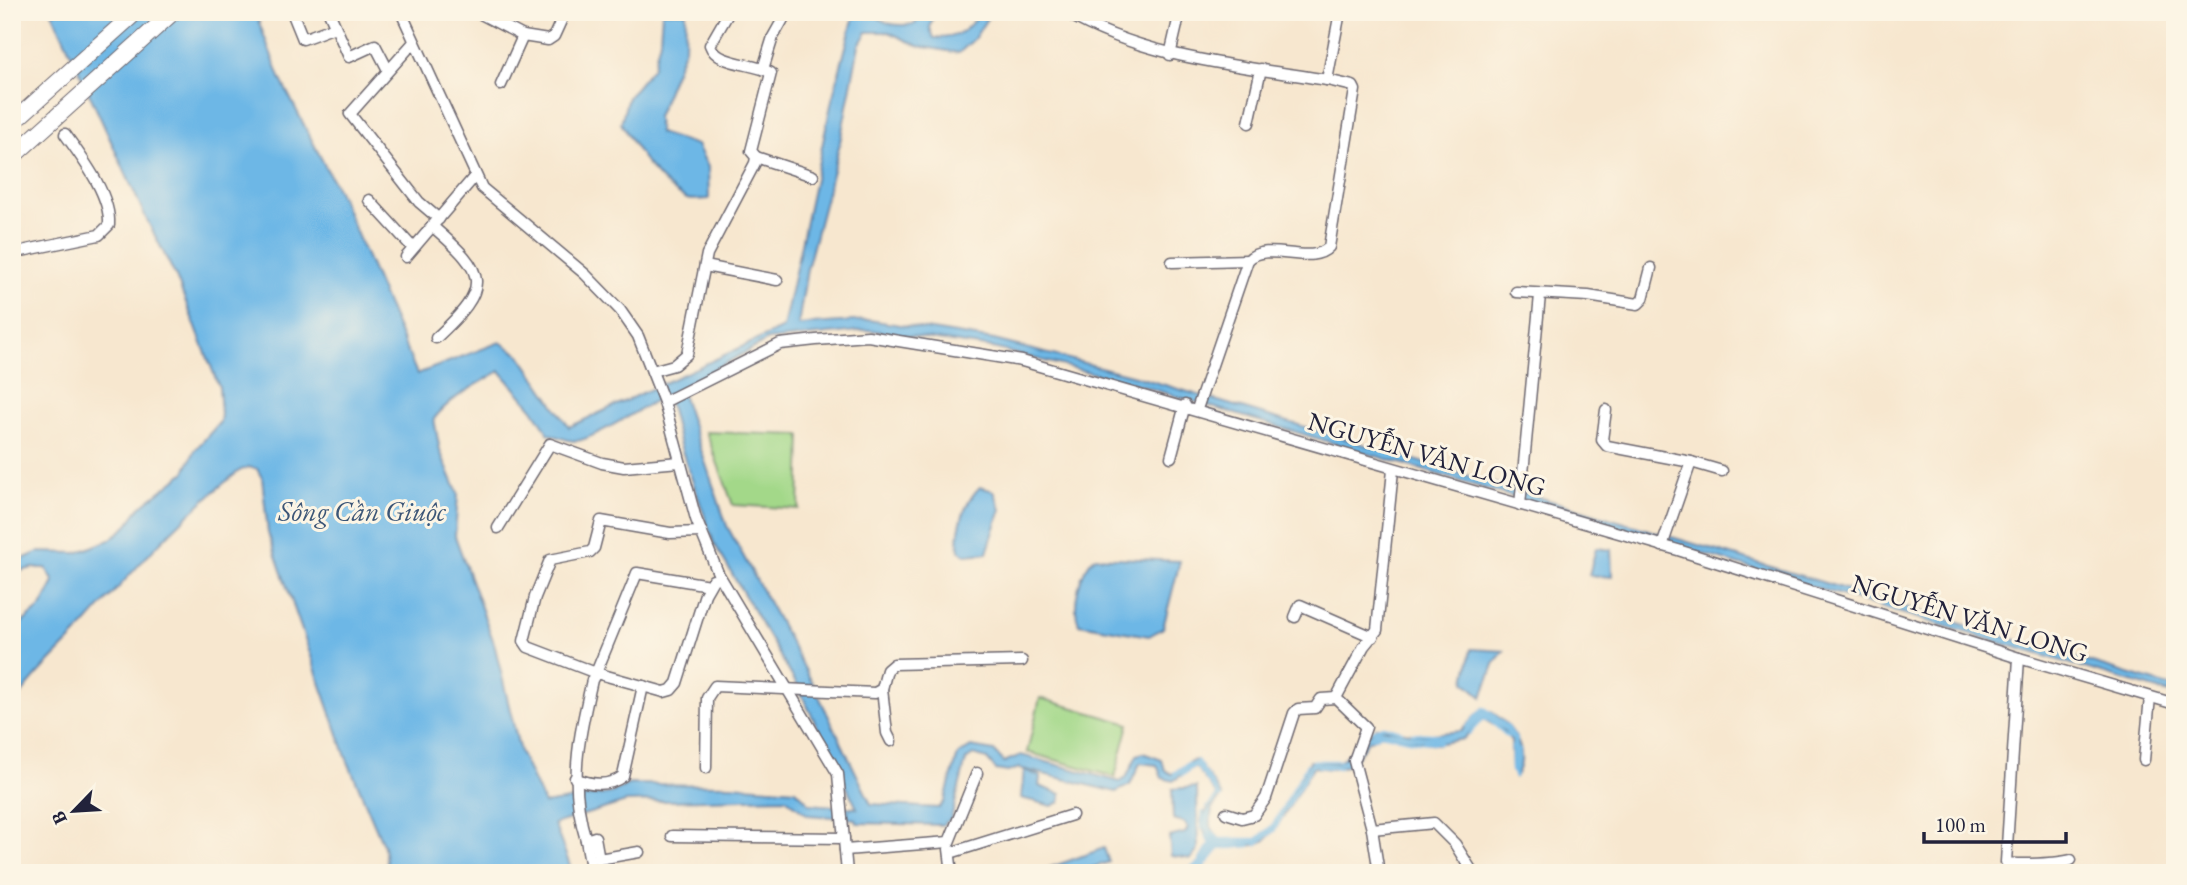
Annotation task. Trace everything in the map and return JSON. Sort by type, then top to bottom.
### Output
[{"type":"highway","points":[[15,121],[136,12]]},
{"type":"highway","points":[[12,157],[173,12]]},
{"type":"street","points":[[292,12],[303,39],[335,27]]},
{"type":"street","points":[[329,12],[349,57],[375,45],[388,70]]},
{"type":"street","points":[[401,12],[475,176],[487,194],[585,274],[620,310],[638,336],[663,401],[679,462],[718,573],[838,774],[847,873]]},
{"type":"street","points":[[477,12],[523,36],[548,40],[554,36],[565,12]]},
{"type":"street","points":[[729,12],[710,45],[712,51],[722,58],[771,73],[751,151],[756,157],[813,176]]},
{"type":"street","points":[[763,69],[773,37],[787,12]]},
{"type":"street","points":[[1065,12],[1100,33],[1170,55],[1353,86],[1356,94],[1329,247],[1317,253],[1260,254],[1248,260],[1172,262]]},
{"type":"street","points":[[1170,55],[1180,12]]},
{"type":"street","points":[[1327,80],[1340,12]]},
{"type":"street","points":[[501,85],[523,36]]},
{"type":"street","points":[[414,42],[350,114],[435,222],[468,258],[477,277],[475,294],[457,318],[436,338]]},
{"type":"street","points":[[1249,123],[1261,69]]},
{"type":"street","points":[[12,253],[99,235],[109,225],[110,215],[96,184],[65,134]]},
{"type":"street","points":[[652,371],[674,365],[687,354],[707,254],[752,171],[756,157]]},
{"type":"street","points":[[369,200],[410,253],[475,176]]},
{"type":"street","points":[[1198,409],[1248,260]]},
{"type":"street","points":[[705,266],[777,280]]},
{"type":"street","points":[[1516,292],[1588,296],[1638,304],[1643,299],[1651,268]]},
{"type":"street","points":[[1520,505],[1540,295]]},
{"type":"street","name":"NGUYỄN VĂN LONG","points":[[663,401],[780,344],[868,336],[1022,361],[1185,405],[1393,470],[1662,546],[2019,659],[2175,704]]},
{"type":"street","points":[[1171,457],[1185,405]]},
{"type":"street","points":[[1606,410],[1602,440],[1607,446],[1722,471]]},
{"type":"street","points":[[498,528],[550,444],[624,467],[679,462]]},
{"type":"street","points":[[1662,546],[1691,463]]},
{"type":"street","points":[[1336,698],[1364,646],[1377,630],[1393,470]]},
{"type":"street","points":[[702,532],[670,533],[604,520],[599,525],[594,548],[590,552],[550,560],[535,597],[524,642],[528,647],[596,673],[664,692],[671,690],[677,682],[709,585],[718,573]]},
{"type":"street","points":[[590,862],[575,778],[578,739],[596,673],[637,573],[709,585]]},
{"type":"street","points":[[1295,617],[1300,605],[1373,637]]},
{"type":"street","points":[[2019,659],[2006,862],[2029,865],[2043,861],[2071,860]]},
{"type":"street","points":[[891,741],[887,733],[882,689],[887,670],[894,664],[1022,661]]},
{"type":"street","points":[[575,778],[595,784],[613,782],[623,776],[643,686]]},
{"type":"street","points":[[706,768],[707,698],[715,686],[789,692],[875,693],[882,689]]},
{"type":"street","points":[[2144,760],[2150,697]]},
{"type":"street","points":[[1226,813],[1242,818],[1255,815],[1266,798],[1294,713],[1298,709],[1315,708],[1321,699],[1336,698],[1365,724],[1365,734],[1354,761],[1372,828],[1379,873]]},
{"type":"street","points":[[952,873],[949,848],[977,773]]},
{"type":"street","points":[[673,836],[949,848],[1072,815]]},
{"type":"street","points":[[1372,828],[1434,823],[1455,844],[1473,873]]},
{"type":"street","points":[[586,840],[596,837],[599,859],[639,852]]},
{"type":"green space","points":[[706,432],[801,435],[799,509],[733,505]]},
{"type":"green space","points":[[1040,698],[1129,724],[1115,777],[1027,752]]},
{"type":"water","name":"Sông Cần Giuộc","points":[[52,12],[255,12],[281,80],[341,197],[417,374],[500,342],[520,355],[569,427],[783,328],[832,100],[855,12],[873,12],[887,22],[903,25],[915,24],[922,12],[934,12],[930,28],[934,38],[942,38],[956,35],[966,29],[980,12],[991,12],[974,39],[959,53],[918,46],[889,32],[867,32],[859,45],[839,147],[807,269],[798,325],[869,320],[994,340],[1135,376],[2175,688],[2175,695],[1132,383],[993,348],[869,330],[768,340],[680,388],[727,526],[813,684],[871,804],[939,808],[944,802],[958,755],[971,747],[994,751],[1004,762],[1021,755],[1120,782],[1126,778],[1137,755],[1143,753],[1162,760],[1165,770],[1172,774],[1197,760],[1222,796],[1212,808],[1210,825],[1219,839],[1257,839],[1273,825],[1310,761],[1338,763],[1376,727],[1423,735],[1461,731],[1483,708],[1501,719],[1515,736],[1521,757],[1515,777],[1512,771],[1511,741],[1504,731],[1483,719],[1463,739],[1436,744],[1381,734],[1368,741],[1351,765],[1332,769],[1313,767],[1275,830],[1264,841],[1255,845],[1219,849],[1199,873],[1184,873],[1198,863],[1210,844],[1201,821],[1217,795],[1195,766],[1173,781],[1162,778],[1157,765],[1140,763],[1130,785],[1116,792],[1019,768],[1008,772],[996,770],[987,759],[973,755],[966,760],[951,819],[942,825],[857,823],[856,819],[808,815],[786,798],[626,802],[554,824],[573,873],[388,873],[384,847],[346,757],[268,533],[262,478],[257,469],[248,467],[239,471],[177,526],[36,676],[12,708],[12,631],[41,607],[54,582],[46,568],[12,573],[12,564],[38,552],[77,553],[109,540],[126,527],[140,507],[185,472],[195,450],[220,422],[219,387],[176,277],[146,218]],"holes":[[[500,371],[533,409],[549,434],[575,441],[606,429],[667,394],[680,445],[714,543],[797,685],[857,808],[810,804],[796,790],[731,785],[629,784],[611,793],[544,804],[520,752],[494,643],[455,536],[458,494],[440,451],[434,419],[456,398]]]},
{"type":"water","points":[[662,12],[686,12],[685,48],[657,117],[659,133],[697,145],[708,167],[709,199],[687,199],[666,185],[641,155],[621,123],[628,97],[653,67],[660,40]]},
{"type":"water","points":[[980,487],[994,491],[1001,509],[987,553],[965,555],[959,550],[960,525],[970,500]]},
{"type":"water","points":[[1596,548],[1611,550],[1612,577],[1589,575]]},
{"type":"water","points":[[1095,557],[1180,561],[1163,628],[1149,636],[1079,624],[1076,607],[1078,588],[1085,570]]},
{"type":"water","points":[[1471,649],[1504,651],[1495,662],[1482,697],[1465,682]]},
{"type":"water","points":[[1024,770],[1040,776],[1039,786],[1061,794],[1060,802],[1052,806],[1021,798]]},
{"type":"water","points":[[1197,787],[1198,850],[1191,859],[1171,856],[1169,837],[1185,833],[1188,828],[1184,822],[1173,819],[1172,789]]},
{"type":"water","points":[[1104,848],[1109,862],[1076,873],[1050,873],[1049,868]]},
{"type":"waterway","points":[[1466,727],[1483,708],[1508,727],[1517,741]]},
{"type":"waterway","points":[[1469,734],[1483,719],[1490,721],[1508,737]]},
{"type":"waterway","points":[[1372,730],[1383,726],[1402,731]]},
{"type":"waterway","points":[[1412,733],[1447,735]]},
{"type":"waterway","points":[[1372,738],[1381,734],[1419,742],[1440,743]]},
{"type":"waterway","points":[[1512,746],[1512,771],[1515,777],[1520,750]]},
{"type":"waterway","points":[[1197,760],[1221,798]]},
{"type":"waterway","points":[[1313,761],[1340,761]]},
{"type":"waterway","points":[[1174,773],[1188,763]]},
{"type":"waterway","points":[[1213,831],[1219,839],[1257,839],[1273,825],[1307,764]]},
{"type":"waterway","points":[[1182,776],[1195,765],[1218,795],[1207,807]]},
{"type":"waterway","points":[[1319,767],[1340,768]]},
{"type":"waterway","points":[[1287,808],[1310,769]]},
{"type":"waterway","points":[[1202,829],[1203,812]]},
{"type":"waterway","points":[[1256,845],[1275,830],[1282,817]]},
{"type":"waterway","points":[[1184,873],[1198,863],[1210,844],[1205,835]]},
{"type":"waterway","points":[[1199,873],[1219,849],[1250,846]]}]
